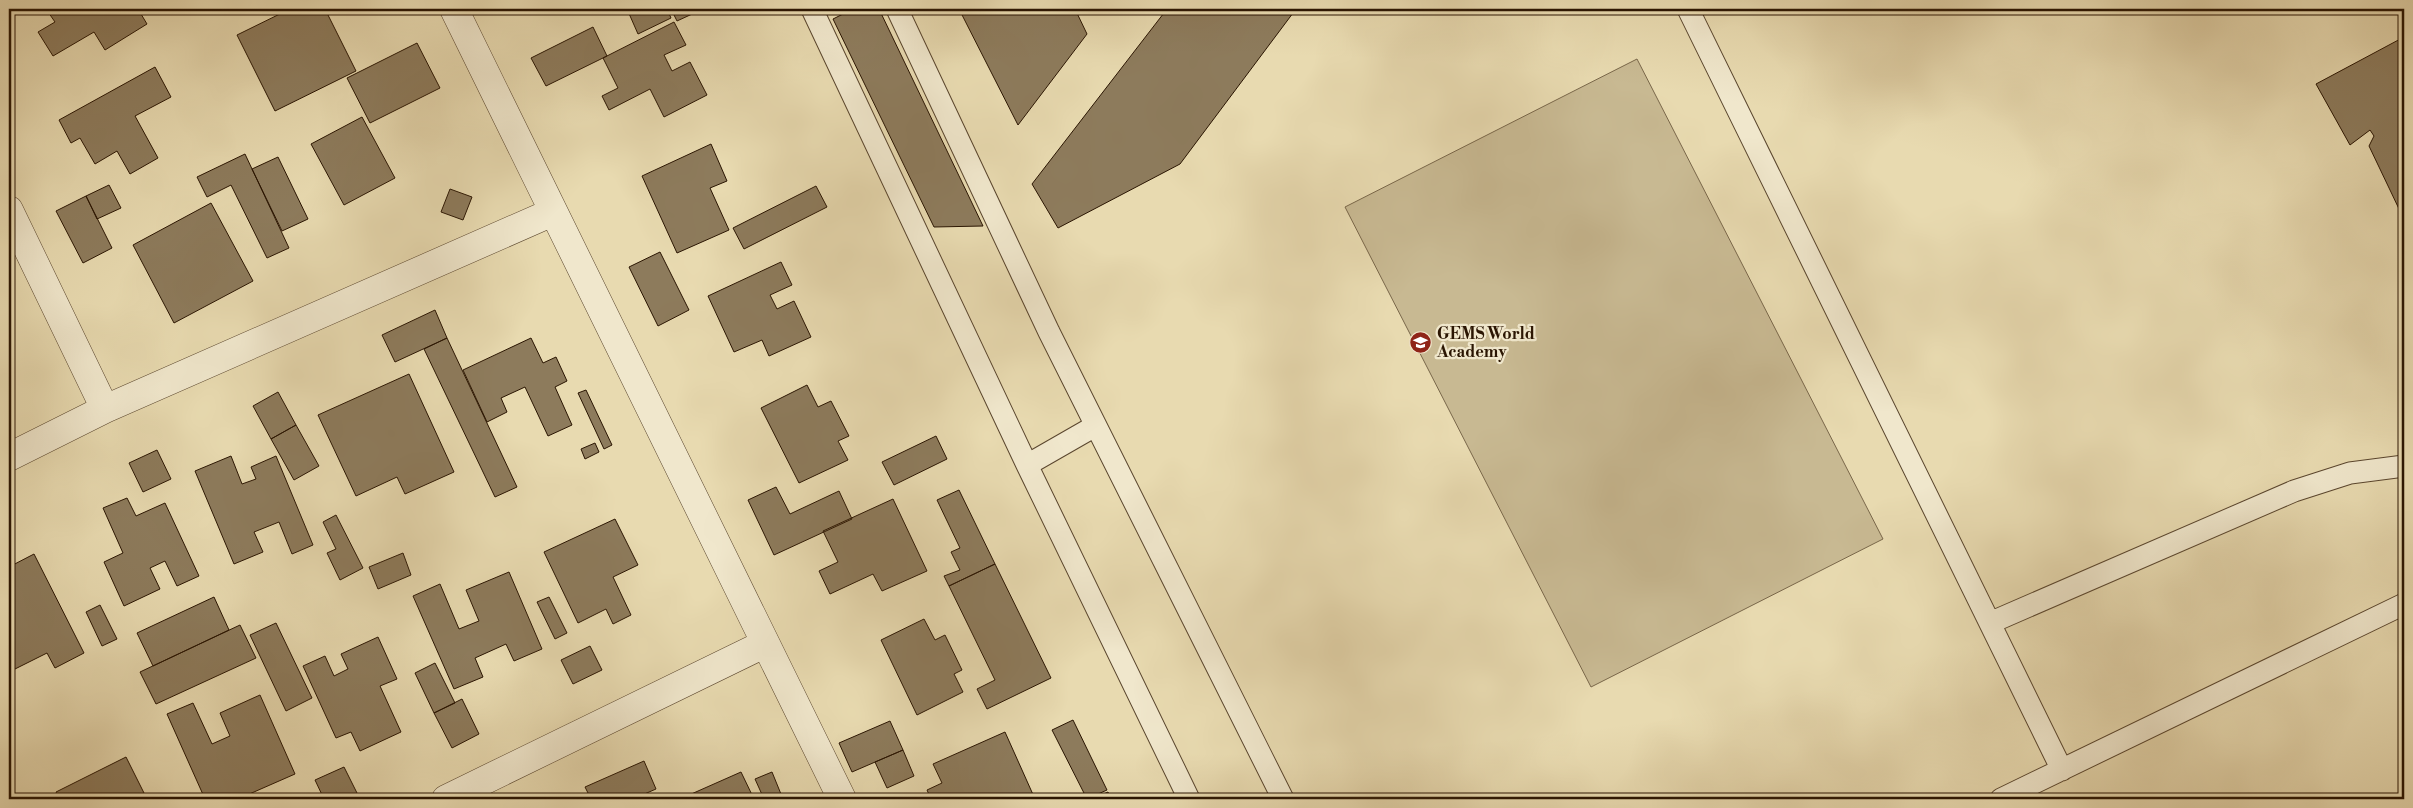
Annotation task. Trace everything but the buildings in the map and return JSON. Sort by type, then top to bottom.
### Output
[{"type":"street","points":[[454,9],[764,644],[842,799]]},
{"type":"street","points":[[9,210],[105,409]]},
{"type":"street","points":[[9,457],[105,409],[553,212]]},
{"type":"street","points":[[446,799],[764,644]]},
{"type":"lane","points":[[812,9],[1027,465],[1188,799]]},
{"type":"lane","points":[[897,9],[1095,426],[1284,799]]},
{"type":"lane","points":[[1688,9],[1992,622],[2062,770]]},
{"type":"lane","points":[[1027,465],[1095,426]]},
{"type":"lane","points":[[1992,622],[2294,490],[2350,473],[2404,466]]},
{"type":"lane","points":[[2002,799],[2404,604]]},
{"type":"shaded area","points":[[1637,59],[1883,539],[1591,687],[1345,207]]},
{"type":"place","name":"GEMS World Academy","points":[[1421,342]]}]
